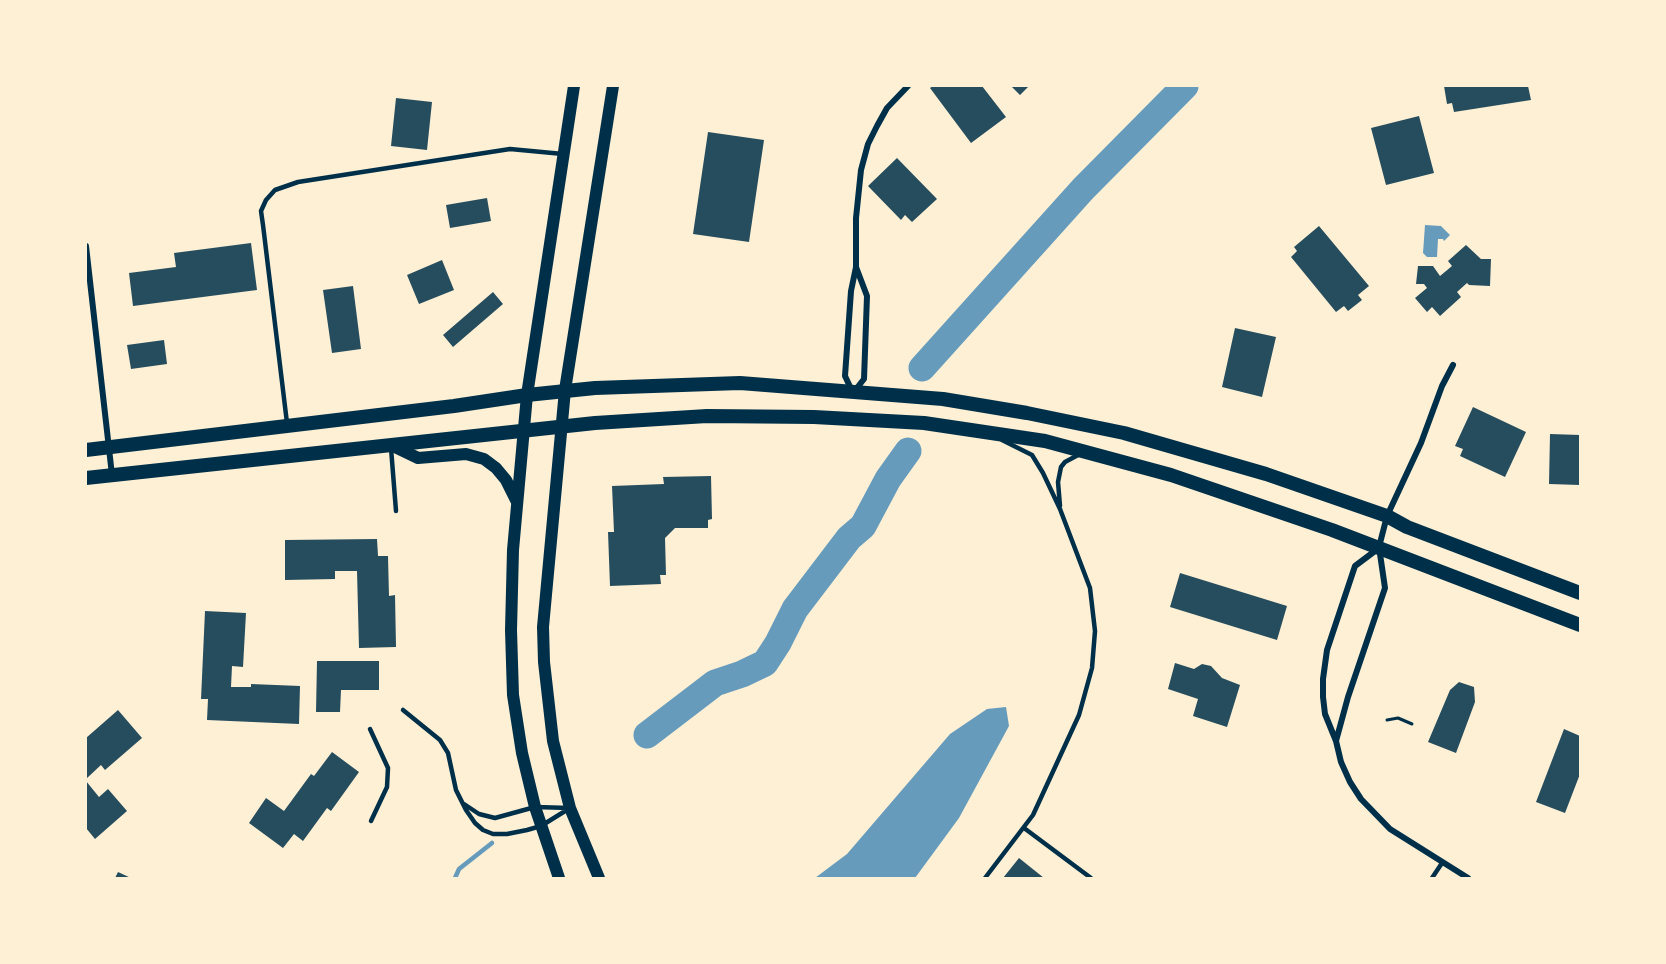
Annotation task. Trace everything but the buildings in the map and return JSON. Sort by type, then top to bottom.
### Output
[{"type":"main road","points":[[559,879],[535,807],[522,753],[513,695],[511,630],[513,550],[527,395],[574,86]]},
{"type":"main road","points":[[599,879],[570,808],[553,741],[544,662],[543,627],[565,390],[614,86]]},
{"type":"main road","points":[[86,450],[454,406],[565,390],[740,383],[943,399],[1124,433],[1266,474],[1387,516],[1413,529],[1581,593]]},
{"type":"main road","points":[[86,478],[391,446],[524,429],[707,416],[814,417],[924,423],[1045,441],[1171,475],[1379,547],[1581,625]]},
{"type":"main road","points":[[391,446],[418,458],[466,454],[484,459],[506,480],[517,503]]},
{"type":"street","points":[[856,267],[867,296],[864,379],[853,393],[845,376],[851,291],[856,267],[857,200],[861,170],[868,144],[887,108],[908,86]]},
{"type":"street","points":[[86,246],[112,475]]},
{"type":"street","points":[[1336,741],[1348,697],[1385,588],[1379,547],[1387,516],[1421,443],[1442,386],[1453,365]]},
{"type":"street","points":[[1379,547],[1355,566],[1327,650],[1323,679],[1325,714],[1336,741],[1341,762],[1361,799],[1390,829],[1468,879]]},
{"type":"lane","points":[[287,426],[261,211],[266,200],[276,190],[298,182],[510,148],[563,154]]},
{"type":"lane","points":[[985,879],[1033,815],[1079,715],[1092,668],[1095,631],[1090,588],[1060,509],[1039,465],[1032,455],[989,433]]},
{"type":"lane","points":[[391,446],[396,511]]},
{"type":"lane","points":[[1060,509],[1058,482],[1061,467],[1065,462],[1084,452]]},
{"type":"lane","points":[[403,710],[440,740],[448,753],[456,790],[475,823],[483,830],[493,834],[507,834],[541,826],[570,808]]},
{"type":"lane","points":[[370,729],[388,768],[387,787],[371,820]]},
{"type":"lane","points":[[462,802],[479,814],[495,818],[535,807],[570,808]]},
{"type":"lane","points":[[1024,828],[1091,879]]},
{"type":"lane","points":[[1431,879],[1442,863]]},
{"type":"path","points":[[1387,720],[1398,718],[1412,724]]},
{"type":"water","points":[[1425,225],[1441,226],[1450,235],[1444,241],[1438,239],[1437,257],[1427,257],[1423,253]]},
{"type":"water","points":[[1006,707],[1009,726],[959,818],[915,878],[815,878],[847,854],[950,734],[987,709]]},
{"type":"waterway","points":[[922,368],[1083,189],[1185,86]]},
{"type":"waterway","points":[[647,735],[715,683],[765,663],[795,609],[849,538],[863,526],[888,479],[908,451]]},
{"type":"waterway","points":[[455,878],[459,869],[492,843]]}]
